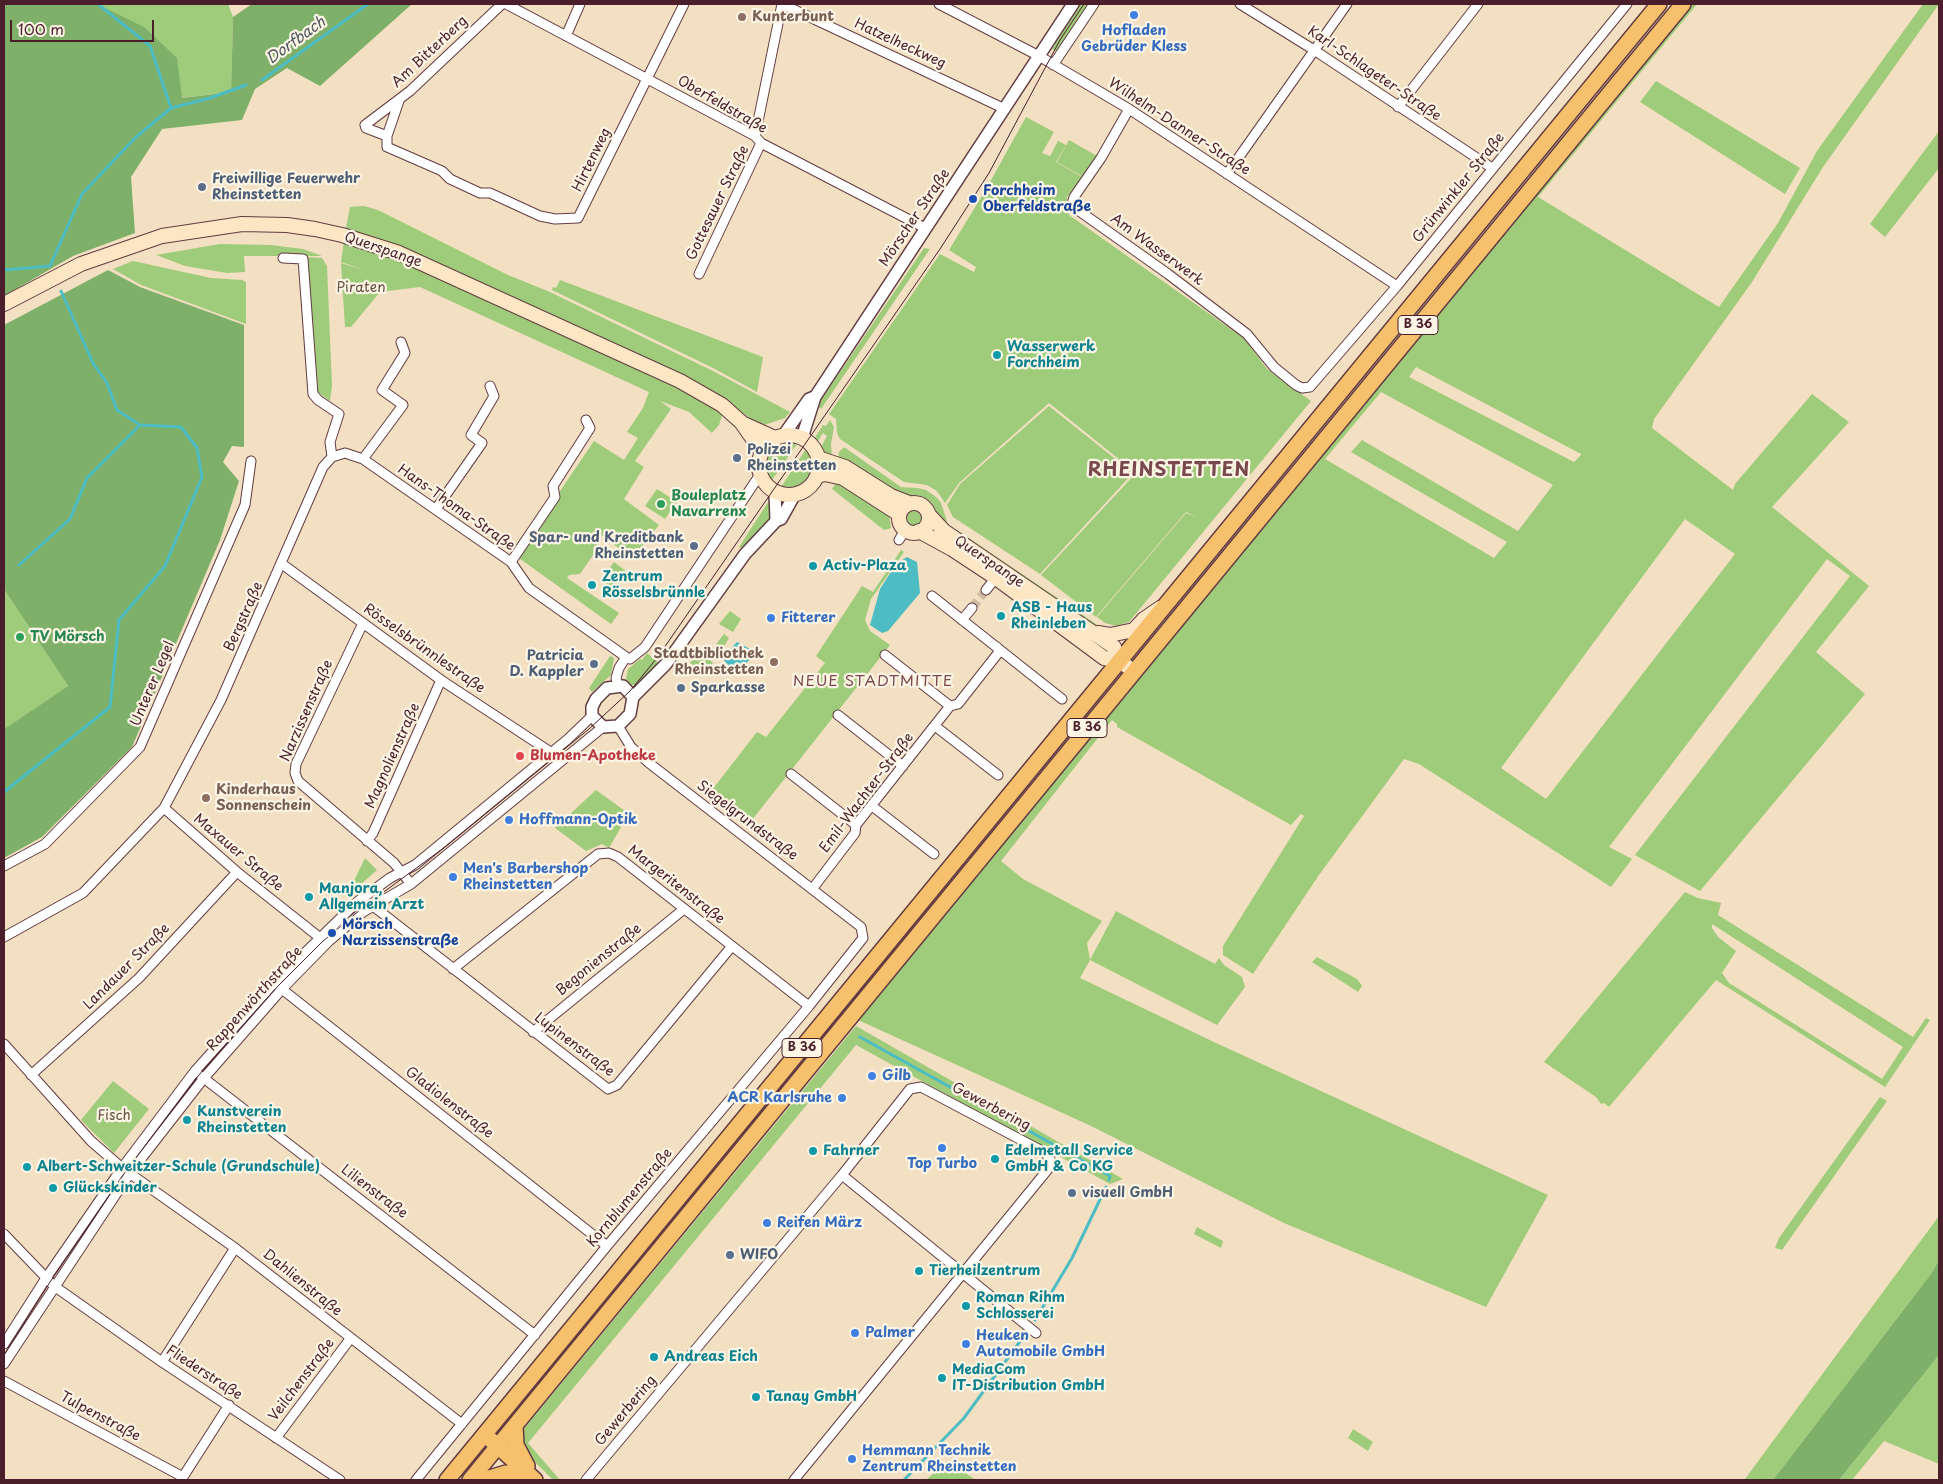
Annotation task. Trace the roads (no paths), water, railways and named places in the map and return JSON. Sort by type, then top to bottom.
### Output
[{"type":"main road","name":"B 36","points":[[447,1480],[1659,4]]},
{"type":"main road","name":"B 36","points":[[470,1480],[1683,4]]},
{"type":"main road","name":"Querspange","points":[[4,304],[80,264],[162,236],[242,224],[287,225],[315,229],[377,246],[454,277],[680,381],[722,405],[741,422]]},
{"type":"main road","points":[[741,422],[779,437],[802,438],[812,445],[818,458],[817,476]]},
{"type":"main road","points":[[741,422],[762,452]]},
{"type":"main road","points":[[779,437],[762,452],[760,463],[761,474],[767,484],[775,491],[795,494],[806,489],[817,476],[825,474],[842,478],[899,514]]},
{"type":"main road","points":[[818,458],[845,467],[891,496],[924,506],[929,515],[926,525],[908,534],[899,523],[899,514],[909,503]]},
{"type":"main road","name":"Querspange","points":[[929,515],[944,532],[1104,658],[1120,661],[1133,671]]},
{"type":"main road","name":"Querspange","points":[[908,534],[952,549],[999,574],[1094,632],[1114,647],[1120,661]]},
{"type":"main road","points":[[1094,632],[1110,635],[1134,630],[1144,619],[1168,602]]},
{"type":"main road","points":[[515,1426],[516,1446],[535,1480]]},
{"type":"main road","points":[[484,1434],[535,1480]]},
{"type":"main road","points":[[483,1480],[506,1473],[518,1474],[535,1480]]},
{"type":"street","name":"Am Bitterberg","points":[[399,100],[387,136],[366,128],[365,125],[399,100],[502,4]]},
{"type":"street","name":"Oberfeldstraße","points":[[506,4],[926,228]]},
{"type":"street","points":[[566,36],[580,4]]},
{"type":"street","points":[[647,79],[684,4]]},
{"type":"street","name":"Hatzelheckweg","points":[[782,4],[1005,109]]},
{"type":"street","name":"Gottesauer Straße","points":[[699,274],[758,140],[782,4]]},
{"type":"street","name":"Wilhelm-Danner-Straße","points":[[939,4],[1039,56],[1129,108],[1397,286]]},
{"type":"street","name":"Mörscher Straße","points":[[802,438],[816,397],[1073,4]]},
{"type":"street","points":[[1053,64],[1094,4]]},
{"type":"street","name":"Karl-Schlageter-Straße","points":[[1240,4],[1314,50],[1492,168]]},
{"type":"street","points":[[1227,174],[1347,4]]},
{"type":"street","points":[[1398,107],[1478,4]]},
{"type":"street","name":"Grünwinkler Straße","points":[[1310,387],[1397,286],[1627,4]]},
{"type":"street","name":"Hirtenweg","points":[[387,136],[387,147],[442,171],[450,180],[480,193],[490,193],[540,216],[555,219],[578,218],[647,79]]},
{"type":"street","name":"Am Wasserwerk","points":[[1129,108],[1101,158],[1074,197],[1072,204],[1247,334],[1261,353],[1296,385],[1302,388],[1310,387]]},
{"type":"street","points":[[283,258],[303,259],[313,394],[318,400],[339,414],[330,442],[332,457]]},
{"type":"street","points":[[363,459],[403,405],[382,390],[405,353],[401,342]]},
{"type":"street","points":[[436,509],[482,443],[471,435],[494,396],[490,386]]},
{"type":"street","name":"Mörscher Straße","points":[[779,437],[809,399],[816,397]]},
{"type":"street","points":[[511,562],[555,497],[553,486],[590,428],[586,420]]},
{"type":"street","name":"Hans-Thoma-Straße","points":[[332,457],[345,454],[363,459],[511,562],[529,588],[626,657]]},
{"type":"street","name":"Bergstraße","points":[[4,937],[82,893],[164,808],[221,700],[323,467],[332,457]]},
{"type":"street","name":"Unterer Legel","points":[[4,866],[45,844],[140,747],[245,505],[251,461]]},
{"type":"street","points":[[618,686],[616,678],[626,657],[630,659],[645,647],[761,474]]},
{"type":"street","points":[[775,491],[776,521]]},
{"type":"street","points":[[633,697],[628,689],[618,686],[608,688],[596,699],[592,707],[592,716],[603,727],[618,726],[630,714],[633,697],[666,664],[745,554],[783,516],[795,494]]},
{"type":"street","name":"Rösselsbrünnlestraße","points":[[282,564],[441,680],[552,752]]},
{"type":"street","points":[[986,590],[999,574]]},
{"type":"street","points":[[932,596],[1062,699]]},
{"type":"street","points":[[962,620],[972,608]]},
{"type":"street","name":"Narzissenstraße","points":[[363,623],[296,764],[295,773],[298,781],[394,863],[411,884]]},
{"type":"street","name":"Emil-Wachter-Straße","points":[[812,888],[855,833],[856,825],[950,706],[958,704],[999,652],[997,647]]},
{"type":"street","points":[[885,655],[950,706]]},
{"type":"street","name":"Magnolienstraße","points":[[367,841],[373,833],[441,680]]},
{"type":"street","points":[[838,715],[903,766]]},
{"type":"street","name":"Rappenwörthstraße","points":[[4,1364],[130,1173],[204,1078],[319,937],[357,902],[390,878],[402,873],[552,752],[589,721],[592,716]]},
{"type":"street","name":"Siegelgrundstraße","points":[[618,726],[631,747],[649,763],[812,888],[860,927],[863,933]]},
{"type":"street","points":[[935,726],[998,775]]},
{"type":"street","name":"Rappenwörthstraße","points":[[4,1344],[46,1278],[122,1168],[195,1071],[278,986],[329,941],[373,906],[411,884],[603,727]]},
{"type":"street","points":[[791,774],[856,825]]},
{"type":"street","points":[[872,806],[934,854]]},
{"type":"street","name":"Maxauer Straße","points":[[164,808],[237,872],[319,937]]},
{"type":"street","name":"Margeritenstraße","points":[[453,969],[598,854],[609,853],[618,857],[809,1006]]},
{"type":"street","name":"Landauer Straße","points":[[31,1075],[139,978],[237,872]]},
{"type":"street","name":"Lupinenstraße","points":[[373,906],[602,1086],[613,1088],[732,946]]},
{"type":"street","name":"Begonienstraße","points":[[533,1032],[684,909]]},
{"type":"street","name":"Kornblumenstraße","points":[[416,1480],[607,1246],[809,1006],[860,941],[863,933]]},
{"type":"street","name":"Gladiolenstraße","points":[[278,986],[607,1246]]},
{"type":"street","name":"Dahlienstraße","points":[[4,1044],[91,1141],[122,1168],[236,1248],[297,1294],[350,1339],[462,1424]]},
{"type":"street","name":"Lilienstraße","points":[[195,1071],[535,1335]]},
{"type":"street","name":"Gewerbering","points":[[586,1480],[842,1175],[907,1093],[917,1086],[930,1090],[1044,1152],[1050,1159],[1049,1168],[794,1480]]},
{"type":"street","points":[[842,1175],[1036,1333]]},
{"type":"street","name":"Fliederstraße","points":[[4,1234],[54,1286],[162,1362],[340,1480]]},
{"type":"street","points":[[162,1362],[236,1248]]},
{"type":"street","name":"Veilchenstraße","points":[[276,1438],[350,1339]]},
{"type":"street","name":"Tulpenstraße","points":[[4,1381],[182,1479]]},
{"type":"street","points":[[182,1479],[229,1405]]},
{"type":"water","points":[[907,557],[917,562],[920,593],[888,631],[882,633],[870,625],[880,589],[896,564]]},
{"type":"water","points":[[737,642],[752,650],[755,655],[735,673],[722,658]]},
{"type":"waterway","points":[[98,4],[150,46],[171,108]]},
{"type":"waterway","name":"Dorfbach","points":[[262,80],[368,4]]},
{"type":"waterway","points":[[4,270],[50,266],[82,194],[136,137],[171,108],[210,98],[246,85]]},
{"type":"waterway","points":[[4,792],[110,707],[119,620],[165,566],[202,477],[197,448],[181,427],[140,425],[117,410],[107,383],[93,363],[61,291]]},
{"type":"waterway","points":[[19,565],[70,519],[87,478],[140,425]]},
{"type":"waterway","points":[[860,1037],[1110,1176],[1109,1180]]},
{"type":"waterway","points":[[1035,1320],[1072,1258],[1106,1187]]},
{"type":"waterway","points":[[904,1480],[964,1418],[1024,1336]]},
{"type":"tunnel","points":[[972,608],[986,590]]},
{"type":"tram line","points":[[4,1355],[50,1282],[126,1171],[199,1075],[278,986],[322,942],[366,905],[445,847],[589,729],[630,691],[657,658],[940,249],[989,173],[1060,40],[1084,4]]},
{"type":"place","name":"Hofladen Gebrüder Kless","points":[[1134,15]]},
{"type":"place","name":"Kunterbunt","points":[[742,17]]},
{"type":"place","name":"Freiwillige Feuerwehr Rheinstetten","points":[[202,187]]},
{"type":"place","name":"Forchheim Oberfeldstraße","points":[[973,199]]},
{"type":"place","name":"Wasserwerk Forchheim","points":[[997,355]]},
{"type":"place","name":"Polizei Rheinstetten","points":[[737,458]]},
{"type":"place","name":"Bouleplatz Navarrenx","points":[[661,504]]},
{"type":"place","name":"Spar- und Kreditbank Rheinstetten","points":[[694,546]]},
{"type":"place","name":"Activ-Plaza","points":[[813,566]]},
{"type":"place","name":"Zentrum Rösselsbrünnle","points":[[592,585]]},
{"type":"place","name":"ASB - Haus Rheinleben","points":[[1001,616]]},
{"type":"place","name":"Fitterer","points":[[771,618]]},
{"type":"place","name":"TV Mörsch","points":[[20,637]]},
{"type":"place","name":"Stadtbibliothek Rheinstetten","points":[[774,662]]},
{"type":"place","name":"Patricia D. Kappler","points":[[594,664]]},
{"type":"place","name":"Sparkasse","points":[[681,688]]},
{"type":"place","name":"Blumen-Apotheke","points":[[520,756]]},
{"type":"place","name":"Kinderhaus Sonnenschein","points":[[206,798]]},
{"type":"place","name":"Hoffmann-Optik","points":[[509,820]]},
{"type":"place","name":"Men's Barbershop Rheinstetten","points":[[453,877]]},
{"type":"place","name":"Manjora, Allgemein Arzt","points":[[309,897]]},
{"type":"place","name":"Mörsch Narzissenstraße","points":[[332,933]]},
{"type":"place","name":"Gilb","points":[[872,1076]]},
{"type":"place","name":"ACR Karlsruhe","points":[[842,1098]]},
{"type":"place","name":"Kunstverein Rheinstetten","points":[[187,1120]]},
{"type":"place","name":"Top Turbo","points":[[942,1148]]},
{"type":"place","name":"Fahrner","points":[[813,1151]]},
{"type":"place","name":"Edelmetall Service GmbH & Co KG","points":[[995,1159]]},
{"type":"place","name":"Albert-Schweitzer-Schule (Grundschule)","points":[[27,1167]]},
{"type":"place","name":"Glückskinder","points":[[53,1188]]},
{"type":"place","name":"visuell GmbH","points":[[1072,1193]]},
{"type":"place","name":"Reifen März","points":[[767,1223]]},
{"type":"place","name":"WIFO","points":[[730,1255]]},
{"type":"place","name":"Tierheilzentrum","points":[[919,1271]]},
{"type":"place","name":"Roman Rihm Schlosserei","points":[[966,1306]]},
{"type":"place","name":"Palmer","points":[[855,1333]]},
{"type":"place","name":"Heuken Automobile GmbH","points":[[966,1344]]},
{"type":"place","name":"Andreas Eich","points":[[654,1357]]},
{"type":"place","name":"MediaCom IT-Distribution GmbH","points":[[942,1378]]},
{"type":"place","name":"Tanay GmbH","points":[[756,1397]]},
{"type":"place","name":"Hemmann Technik Zentrum Rheinstetten","points":[[852,1459]]},
{"type":"district","name":"RHEINSTETTEN","points":[[1169,471]]},
{"type":"district","name":"NEUE STADTMITTE","points":[[873,682]]},
{"type":"park label","name":"Piraten","points":[[361,288]]},
{"type":"park label","name":"Fisch","points":[[114,1116]]}]
